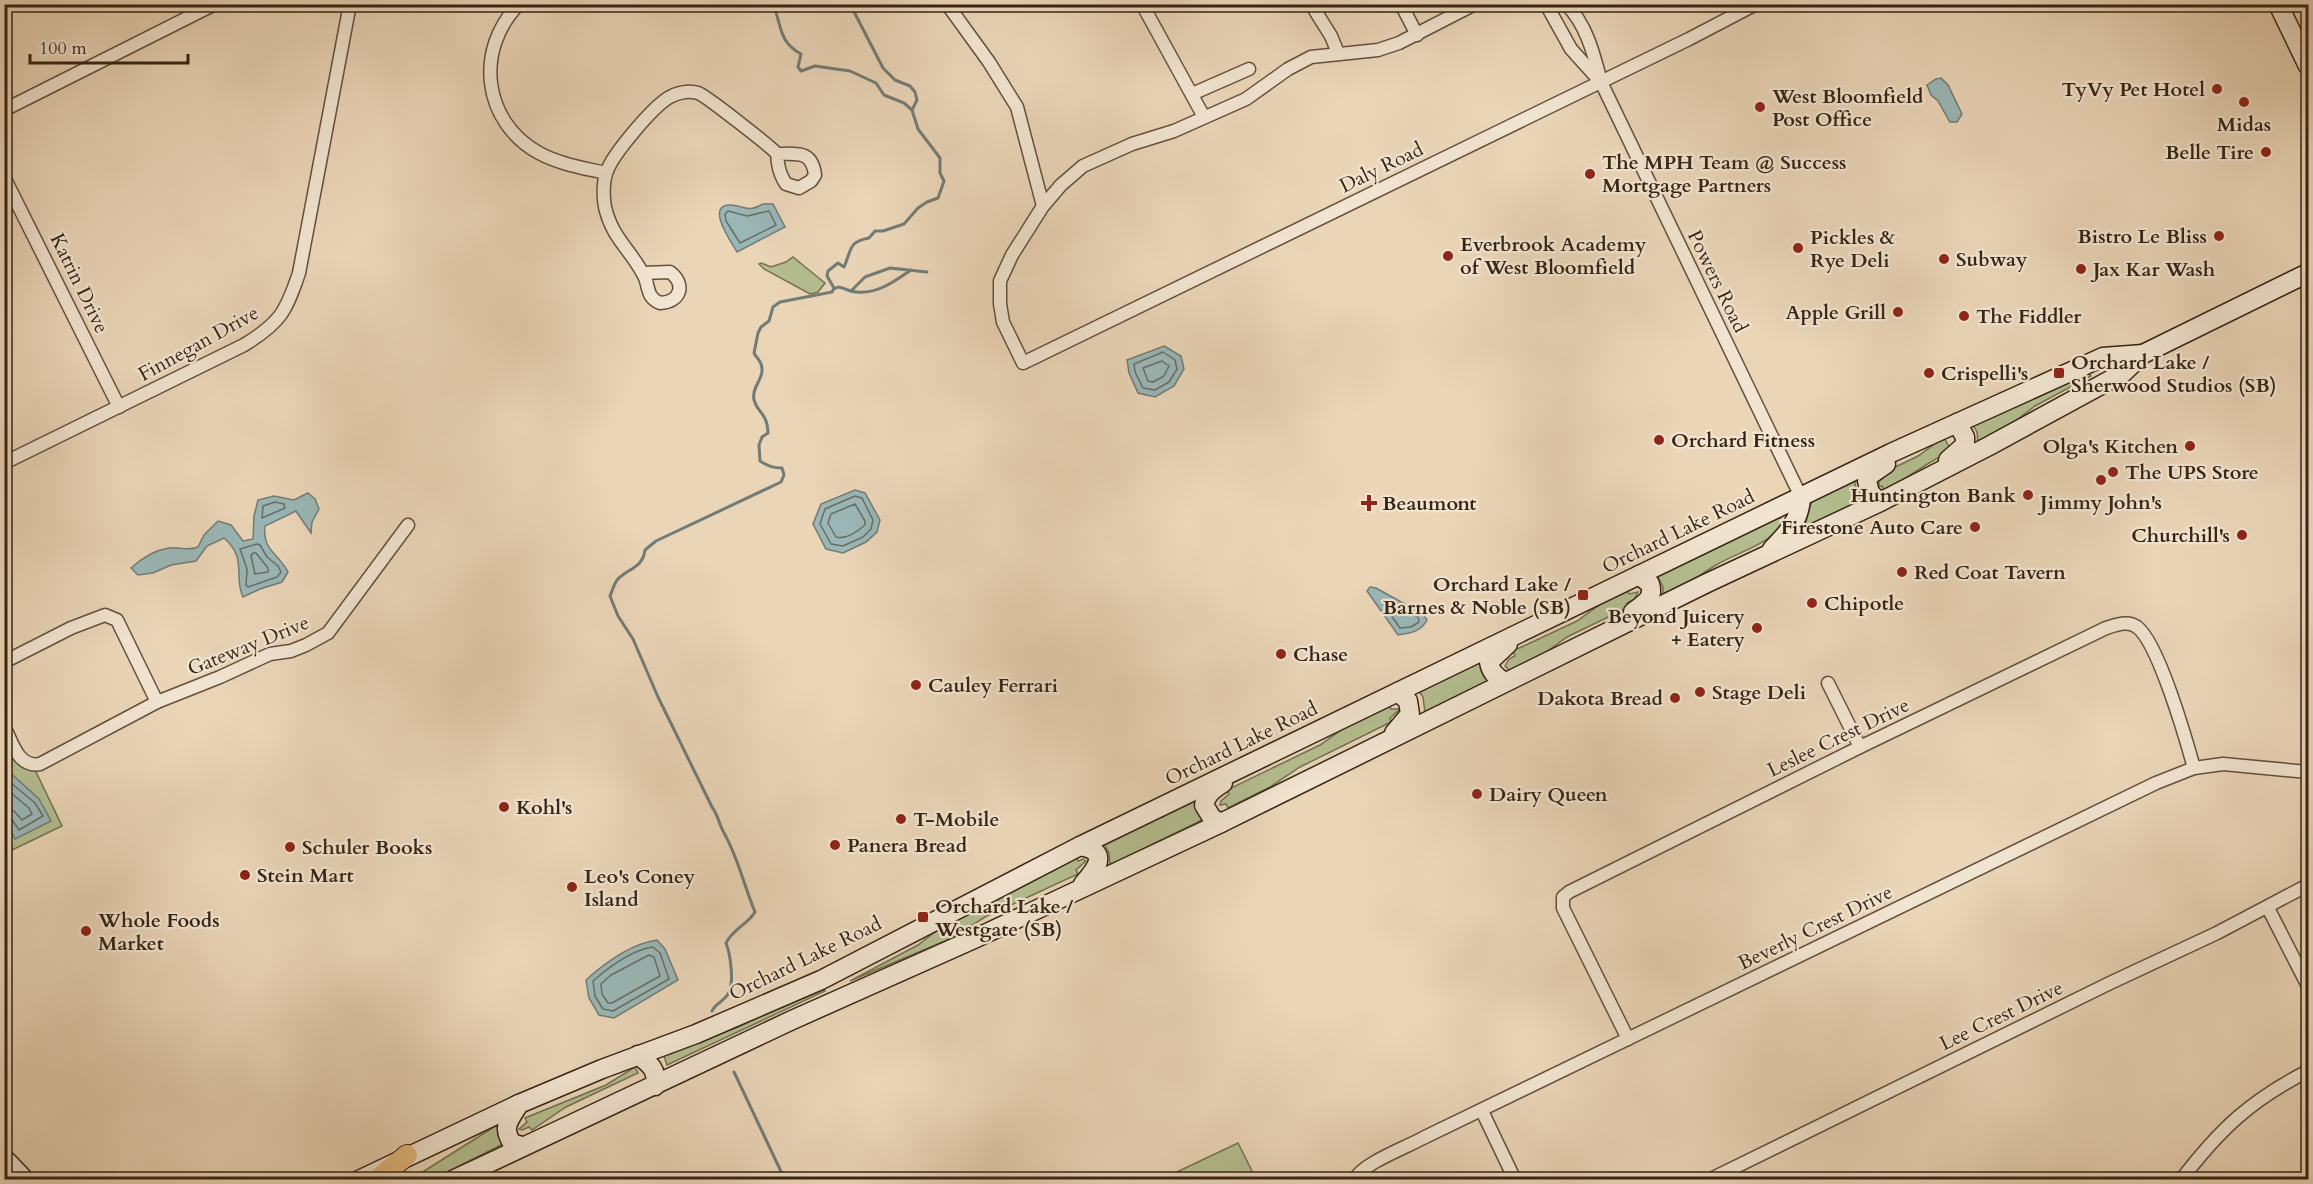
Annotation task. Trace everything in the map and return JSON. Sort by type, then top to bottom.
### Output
[{"type":"main road","points":[[2278,4],[2308,66]]},
{"type":"main road","name":"Orchard Lake Road","points":[[453,1179],[839,998],[974,939],[1221,823],[1504,682],[1880,502],[2123,373],[2143,354],[2308,273]]},
{"type":"main road","name":"Orchard Lake Road","points":[[359,1179],[519,1104],[638,1055],[696,1034],[821,980],[1080,846],[1933,434],[2103,357],[2143,354]]},
{"type":"main road","points":[[2082,396],[2110,370],[2108,360],[2103,357]]},
{"type":"main road","points":[[1930,476],[1965,445],[1965,437],[1957,423]]},
{"type":"main road","points":[[1880,502],[1867,486],[1870,475],[1933,434]]},
{"type":"main road","points":[[1764,556],[1794,524],[1800,511],[1801,497]]},
{"type":"main road","points":[[1611,630],[1649,600],[1652,589],[1650,584],[1639,575]]},
{"type":"main road","points":[[1504,682],[1490,670],[1489,663],[1497,653],[1526,630]]},
{"type":"main road","points":[[1386,740],[1410,714],[1408,701],[1398,692]]},
{"type":"main road","points":[[1221,823],[1206,812],[1205,798],[1248,764]]},
{"type":"main road","points":[[1078,890],[1098,867],[1099,861],[1095,851],[1080,846]]},
{"type":"main road","points":[[839,998],[837,990],[842,981],[884,946]]},
{"type":"main road","points":[[638,1055],[651,1064],[656,1079],[655,1086]]},
{"type":"main road","points":[[519,1104],[507,1125],[507,1135],[512,1143],[522,1146]]},
{"type":"main road","points":[[377,1179],[407,1155]]},
{"type":"main road","points":[[4,1158],[25,1179]]},
{"type":"street","points":[[4,110],[215,4]]},
{"type":"street","name":"Finnegan Drive","points":[[4,463],[244,345],[267,330],[280,318],[292,295],[299,273],[350,4]]},
{"type":"street","points":[[519,4],[500,29],[491,56],[493,96],[507,126],[522,142],[539,154],[606,173]]},
{"type":"street","points":[[947,4],[989,62],[1017,107],[1043,206]]},
{"type":"street","points":[[1142,4],[1204,117]]},
{"type":"street","points":[[1311,4],[1331,36],[1338,53]]},
{"type":"street","points":[[1401,4],[1417,35]]},
{"type":"street","points":[[1043,206],[1061,185],[1083,166],[1124,147],[1174,131],[1246,99],[1288,69],[1311,57],[1378,50],[1417,35],[1475,4]]},
{"type":"street","points":[[1546,4],[1571,49],[1601,82]]},
{"type":"street","points":[[1566,4],[1593,49],[1601,82]]},
{"type":"street","name":"Daly Road","points":[[1043,206],[1012,255],[1000,281],[1003,322],[1023,363],[1601,82],[1756,4]]},
{"type":"street","points":[[1560,28],[1576,18]]},
{"type":"street","points":[[1192,94],[1249,69]]},
{"type":"street","name":"Powers Road","points":[[1601,82],[1801,497]]},
{"type":"street","points":[[643,273],[614,233],[608,217],[605,205],[606,173],[612,160],[657,107],[667,99],[690,91],[700,93],[777,154]]},
{"type":"street","name":"Katrin Drive","points":[[4,177],[119,407]]},
{"type":"street","name":"Gateway Drive","points":[[4,726],[24,762],[32,765],[40,764],[157,702],[270,654],[291,651],[306,645],[328,633],[408,525]]},
{"type":"street","points":[[4,662],[71,628],[105,615],[117,620],[157,702]]},
{"type":"street","name":"Leslee Crest Drive","points":[[1628,1039],[1568,919],[1563,908],[1563,897],[1582,884],[2106,628],[2123,623],[2135,625],[2146,637],[2180,716],[2194,768]]},
{"type":"street","points":[[1828,683],[1860,747]]},
{"type":"street","name":"Beverly Crest Drive","points":[[1354,1179],[1357,1174],[1373,1164],[1628,1039],[2105,807],[2194,768],[2223,764],[2308,772]]},
{"type":"street","name":"Lee Crest Drive","points":[[1709,1179],[2268,908],[2308,885]]},
{"type":"street","points":[[2268,908],[2308,986]]},
{"type":"street","points":[[2181,1179],[2208,1144],[2238,1114],[2267,1093],[2308,1071]]},
{"type":"street","points":[[1482,1111],[1515,1179]]},
{"type":"green space","points":[[793,257],[825,283],[818,292],[810,294],[759,264],[771,267]]},
{"type":"green space","points":[[2089,372],[2091,376],[2035,406],[2004,430],[1978,443],[1977,432],[1973,425]]},
{"type":"green space","points":[[1944,437],[1951,451],[1884,490],[1882,486],[1879,487],[1879,481],[1883,478],[1881,474],[1918,456]]},
{"type":"green space","points":[[1854,480],[1860,502],[1804,529],[1812,500]]},
{"type":"green space","points":[[1779,516],[1784,523],[1770,537],[1716,565],[1663,597],[1663,587],[1657,575]]},
{"type":"green space","points":[[1627,590],[1629,594],[1638,592],[1634,600],[1627,603],[1629,607],[1567,637],[1538,658],[1510,671],[1505,666],[1509,659],[1515,656],[1513,651],[1577,621],[1606,600]]},
{"type":"green space","points":[[1481,661],[1488,682],[1425,713],[1423,697],[1419,691]]},
{"type":"green space","points":[[1389,705],[1391,709],[1400,709],[1390,718],[1391,722],[1300,767],[1270,787],[1228,808],[1226,804],[1220,805],[1229,794],[1227,790],[1320,745],[1351,723]]},
{"type":"green space","points":[[4,740],[20,763],[35,770],[62,826],[10,851],[5,840]]},
{"type":"green space","points":[[1196,798],[1202,820],[1110,865],[1109,853],[1104,844]]},
{"type":"green space","points":[[1076,857],[1078,861],[1083,859],[1086,861],[1076,870],[1078,874],[985,917],[952,938],[850,981],[918,945],[946,923]]},
{"type":"green space","points":[[823,988],[825,991],[667,1065],[664,1056],[738,1027]]},
{"type":"green space","points":[[635,1067],[638,1073],[566,1107],[532,1130],[529,1127],[519,1129],[527,1122],[525,1118],[606,1085]]},
{"type":"green space","points":[[497,1125],[503,1144],[433,1179],[410,1180]]},
{"type":"green space","points":[[1238,1143],[1256,1179],[1162,1179]]},
{"type":"water","points":[[1941,78],[1948,85],[1962,114],[1957,122],[1950,122],[1938,101],[1931,95],[1927,85]]},
{"type":"water","points":[[763,204],[773,204],[785,227],[737,252],[722,225],[720,211],[723,206],[731,205],[750,209]]},
{"type":"water","points":[[1164,346],[1181,356],[1184,369],[1174,386],[1155,397],[1138,393],[1129,373],[1127,360]]},
{"type":"water","points":[[855,490],[865,493],[880,520],[877,532],[866,542],[843,553],[826,549],[813,524],[821,504]]},
{"type":"water","points":[[308,493],[315,499],[319,509],[312,522],[311,533],[296,511],[265,526],[268,546],[288,572],[282,582],[243,597],[236,553],[224,538],[207,546],[196,561],[171,565],[153,573],[138,575],[131,568],[148,555],[164,549],[198,547],[204,535],[218,521],[231,525],[243,541],[253,539],[254,516],[258,500],[274,496],[294,500]]},
{"type":"water","points":[[1370,587],[1376,588],[1423,614],[1427,620],[1425,624],[1415,631],[1398,635],[1367,591]]},
{"type":"water","points":[[5,768],[39,799],[51,821],[15,839],[5,817]]},
{"type":"water","points":[[657,940],[665,949],[678,980],[614,1018],[599,1015],[589,998],[586,980],[619,955],[637,945]]},
{"type":"waterway","points":[[712,1011],[730,989],[731,968],[726,943],[755,912],[716,813],[610,596],[617,580],[639,564],[645,550],[656,541],[781,482],[784,475],[782,468],[776,468],[760,461],[759,445],[762,437],[768,433],[766,421],[754,400],[755,390],[762,374],[760,363],[754,353],[761,327],[769,321],[773,307],[780,302],[832,292],[834,288],[827,276],[828,271],[838,263],[844,267],[854,244],[869,238],[875,231],[883,231],[904,224],[918,208],[938,198],[944,181],[940,173],[940,158],[918,129],[912,110],[904,103],[884,95],[876,83],[850,71],[815,66],[801,71],[798,67],[801,54],[784,38],[773,4]]},
{"type":"waterway","points":[[850,4],[883,68],[895,80],[910,86],[915,92],[917,100],[912,110]]},
{"type":"waterway","points":[[851,291],[865,277],[890,268],[927,272]]},
{"type":"waterway","points":[[834,289],[838,287],[854,292],[872,291],[886,286],[911,270]]},
{"type":"waterway","points":[[734,1072],[785,1180]]},
{"type":"place","name":"TyVy Pet Hotel","points":[[2217,89]]},
{"type":"place","name":"Midas","points":[[2244,102]]},
{"type":"place","name":"West Bloomfield Post Office","points":[[1760,107]]},
{"type":"place","name":"Belle Tire","points":[[2266,152]]},
{"type":"place","name":"The MPH Team @ Success Mortgage Partners","points":[[1590,174]]},
{"type":"place","name":"Bistro Le Bliss","points":[[2219,236]]},
{"type":"place","name":"Pickles & Rye Deli","points":[[1798,248]]},
{"type":"place","name":"Everbrook Academy of West Bloomfield","points":[[1448,256]]},
{"type":"place","name":"Subway","points":[[1944,259]]},
{"type":"place","name":"Jax Kar Wash","points":[[2081,269]]},
{"type":"place","name":"Apple Grill","points":[[1898,312]]},
{"type":"place","name":"The Fiddler","points":[[1964,316]]},
{"type":"place","name":"Crispelli's","points":[[1929,373]]},
{"type":"place","name":"Orchard Lake / Sherwood Studios (SB)","points":[[2059,373]]},
{"type":"place","name":"Orchard Fitness","points":[[1659,440]]},
{"type":"place","name":"Olga's Kitchen","points":[[2190,446]]},
{"type":"place","name":"The UPS Store","points":[[2113,472]]},
{"type":"place","name":"Jimmy John's","points":[[2101,480]]},
{"type":"place","name":"Huntington Bank","points":[[2028,495]]},
{"type":"place","name":"Beaumont","points":[[1369,503]]},
{"type":"place","name":"Firestone Auto Care","points":[[1975,527]]},
{"type":"place","name":"Churchill's","points":[[2242,535]]},
{"type":"place","name":"Red Coat Tavern","points":[[1902,572]]},
{"type":"place","name":"Orchard Lake / Barnes & Noble (SB)","points":[[1583,595]]},
{"type":"place","name":"Chipotle","points":[[1812,603]]},
{"type":"place","name":"Beyond Juicery + Eatery","points":[[1757,628]]},
{"type":"place","name":"Chase","points":[[1281,654]]},
{"type":"place","name":"Cauley Ferrari","points":[[916,685]]},
{"type":"place","name":"Stage Deli","points":[[1700,692]]},
{"type":"place","name":"Dakota Bread","points":[[1675,698]]},
{"type":"place","name":"Dairy Queen","points":[[1477,794]]},
{"type":"place","name":"Kohl's","points":[[504,807]]},
{"type":"place","name":"T-Mobile","points":[[901,819]]},
{"type":"place","name":"Panera Bread","points":[[835,845]]},
{"type":"place","name":"Schuler Books","points":[[290,847]]},
{"type":"place","name":"Stein Mart","points":[[245,875]]},
{"type":"place","name":"Leo's Coney Island","points":[[572,887]]},
{"type":"place","name":"Orchard Lake / Westgate (SB)","points":[[923,917]]},
{"type":"place","name":"Whole Foods Market","points":[[86,931]]}]
